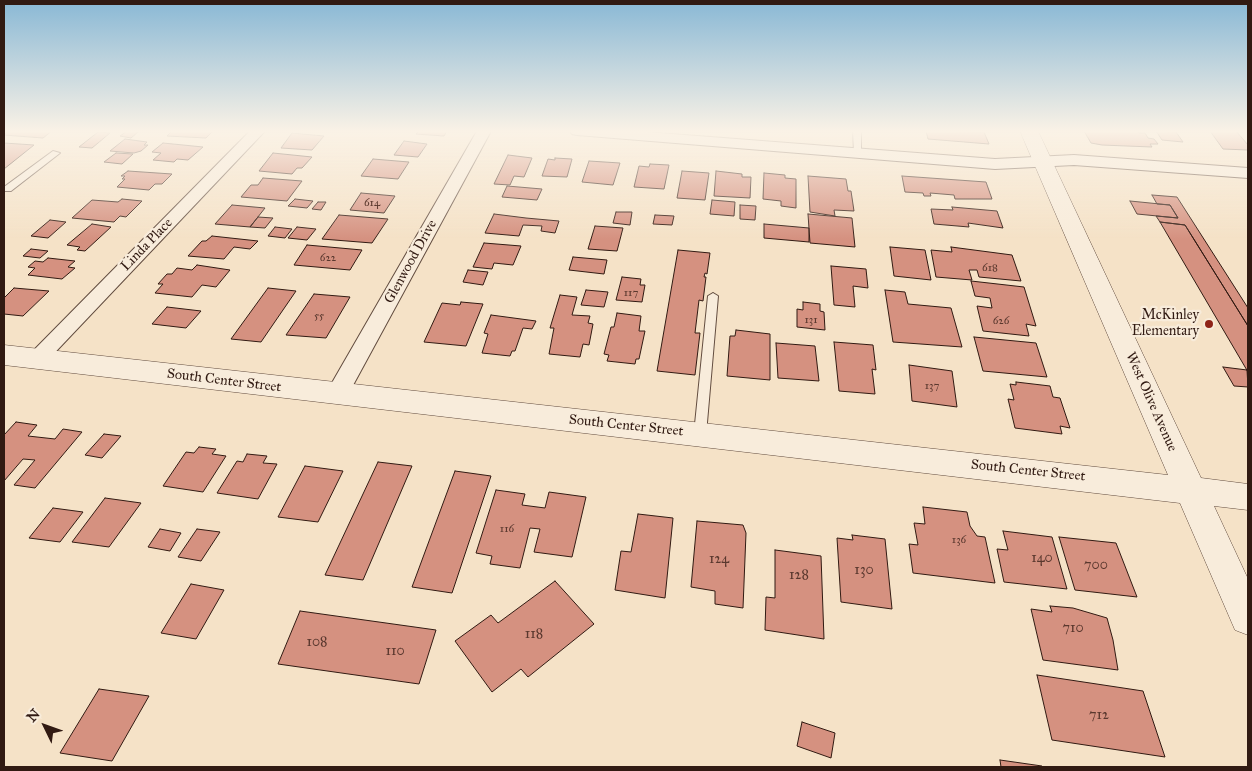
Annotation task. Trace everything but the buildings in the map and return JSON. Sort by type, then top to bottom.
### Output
[{"type":"street","name":"Linda Place","points":[[37,359],[223,167]]},
{"type":"street","name":"Glenwood Drive","points":[[337,394],[464,167]]},
{"type":"street","name":"West Olive Avenue","points":[[1045,167],[1248,618]]},
{"type":"street","points":[[1167,167],[1248,173]]},
{"type":"street","name":"South Center Street","points":[[4,355],[1248,497]]},
{"type":"lane","points":[[5,190],[36,167]]},
{"type":"lane","points":[[700,434],[713,296]]},
{"type":"place","name":"McKinley Elementary","points":[[1209,324]]}]
